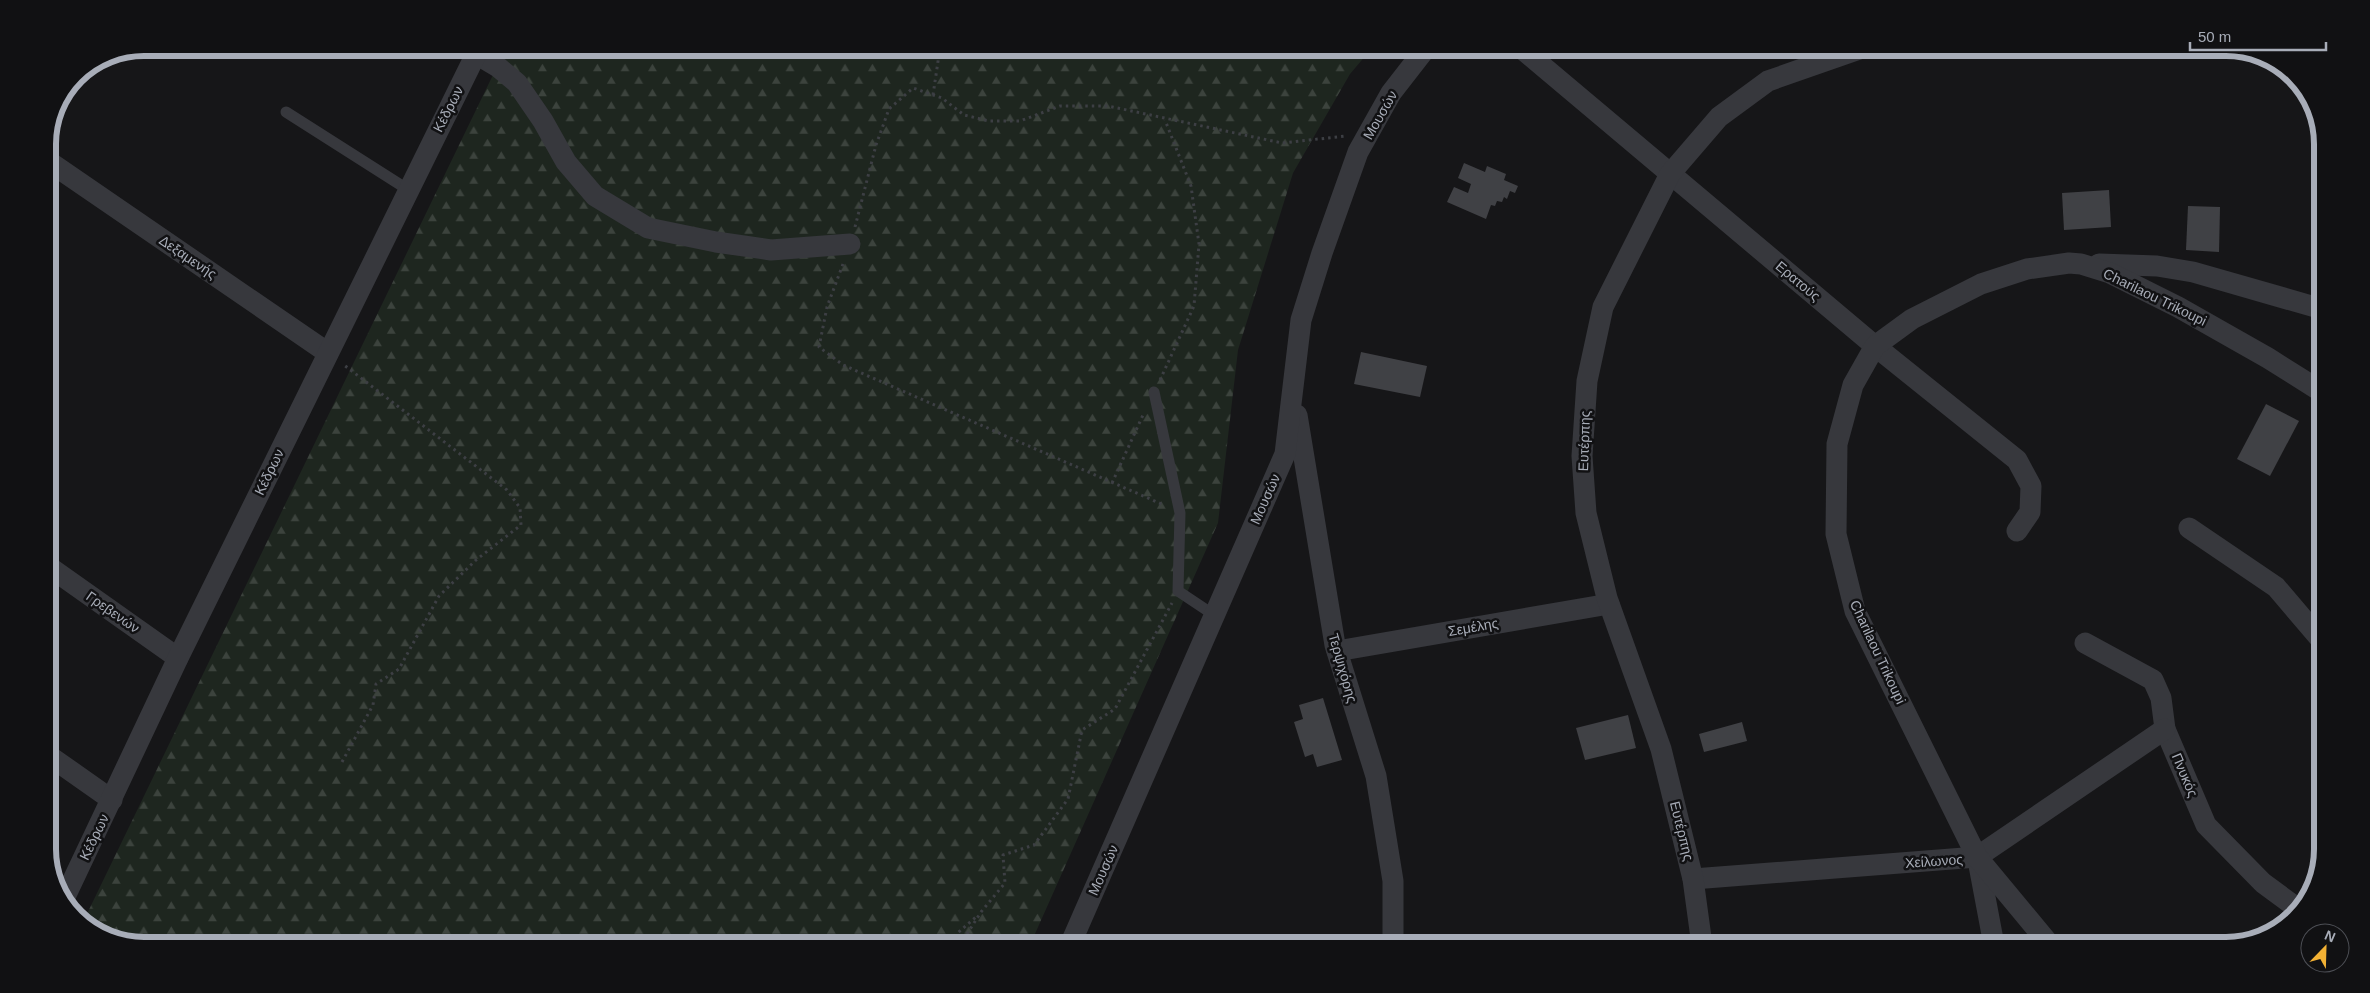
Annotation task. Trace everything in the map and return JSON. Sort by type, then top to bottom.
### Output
[{"type":"street","name":"Κέδρων","points":[[67,891],[178,658],[471,56]]},
{"type":"street","points":[[482,56],[517,83],[543,121],[566,162],[595,196],[648,228],[716,242],[771,250],[850,244]]},
{"type":"street","name":"Μουσών","points":[[1294,390],[1301,320],[1322,253],[1358,152],[1391,93],[1420,56]]},
{"type":"street","name":"Ερατούς","points":[[1530,56],[1875,346],[2017,460],[2031,486],[2030,512],[2017,531]]},
{"type":"street","name":"Ευτέρπης","points":[[1701,937],[1693,879],[1661,749],[1609,604],[1586,513],[1582,456],[1587,381],[1603,307],[1670,174],[1719,117],[1768,81],[1839,56]]},
{"type":"street","name":"Δεξαμενής","points":[[56,166],[328,353]]},
{"type":"street","name":"Charilaou Trikoupi","points":[[2043,937],[1977,857],[1856,611],[1836,534],[1837,444],[1853,385],[1875,346],[1912,319],[1981,284],[2027,269],[2069,263],[2081,264],[2110,273],[2178,307],[2268,358],[2314,387]]},
{"type":"street","points":[[2081,264],[2157,266],[2193,272],[2314,307]]},
{"type":"street","name":"Τερψιχόρης","points":[[1294,390],[1294,456],[1337,651],[1376,776],[1393,880],[1393,937]]},
{"type":"street","name":"Μουσών","points":[[1074,937],[1214,616],[1294,456]]},
{"type":"street","points":[[2189,528],[2276,587],[2314,632]]},
{"type":"street","name":"Γρεβενών","points":[[56,572],[178,658]]},
{"type":"street","name":"Σεμέλης","points":[[1337,651],[1609,604]]},
{"type":"street","name":"Πνυκός","points":[[2085,643],[2153,680],[2161,698],[2165,729],[2206,825],[2263,883],[2293,906]]},
{"type":"street","name":"Χείλωνος","points":[[1693,879],[1977,857],[2165,729]]},
{"type":"street","points":[[56,761],[112,800]]},
{"type":"street","points":[[1977,857],[1992,937]]},
{"type":"lane","points":[[286,112],[408,189]]},
{"type":"lane","points":[[1154,392],[1180,513],[1178,591],[1214,616]]},
{"type":"path","points":[[932,95],[939,56]]},
{"type":"path","points":[[1180,513],[844,365],[819,347],[827,307],[850,244],[876,145],[889,108],[913,88],[942,98],[964,115],[990,121],[1020,121],[1060,106],[1108,106],[1282,144],[1368,133]]},
{"type":"path","points":[[1112,483],[1194,306],[1199,244],[1191,186],[1165,119]]},
{"type":"path","points":[[328,353],[507,490],[520,508],[520,525],[476,560],[439,596],[399,669],[376,684],[373,705],[342,762]]},
{"type":"path","points":[[954,937],[981,912],[1005,883],[1003,855],[1034,845],[1068,799],[1082,730],[1115,710],[1178,591]]},
{"type":"path","points":[[966,937],[981,912]]},
{"type":"green space","points":[[502,56],[1365,56],[1350,74],[1293,173],[1238,350],[1218,523],[1034,937],[144,937],[116,932],[100,925],[86,915]]},
{"type":"building","points":[[1464,163],[1485,172],[1487,166],[1506,174],[1504,180],[1518,186],[1515,193],[1510,191],[1507,199],[1504,197],[1502,202],[1497,201],[1495,206],[1491,205],[1486,219],[1447,202],[1454,187],[1468,193],[1471,184],[1458,178]]},
{"type":"building","points":[[2109,190],[2111,227],[2064,230],[2062,193]]},
{"type":"building","points":[[2188,206],[2220,207],[2219,252],[2186,250]]},
{"type":"building","points":[[1361,352],[1427,366],[1420,397],[1354,384]]},
{"type":"building","points":[[2266,404],[2299,421],[2270,476],[2237,459]]},
{"type":"building","points":[[1323,698],[1342,760],[1317,767],[1313,754],[1305,757],[1294,722],[1303,719],[1299,705]]},
{"type":"building","points":[[1628,715],[1636,748],[1585,760],[1576,728]]},
{"type":"building","points":[[1742,722],[1747,741],[1704,752],[1699,734]]}]
